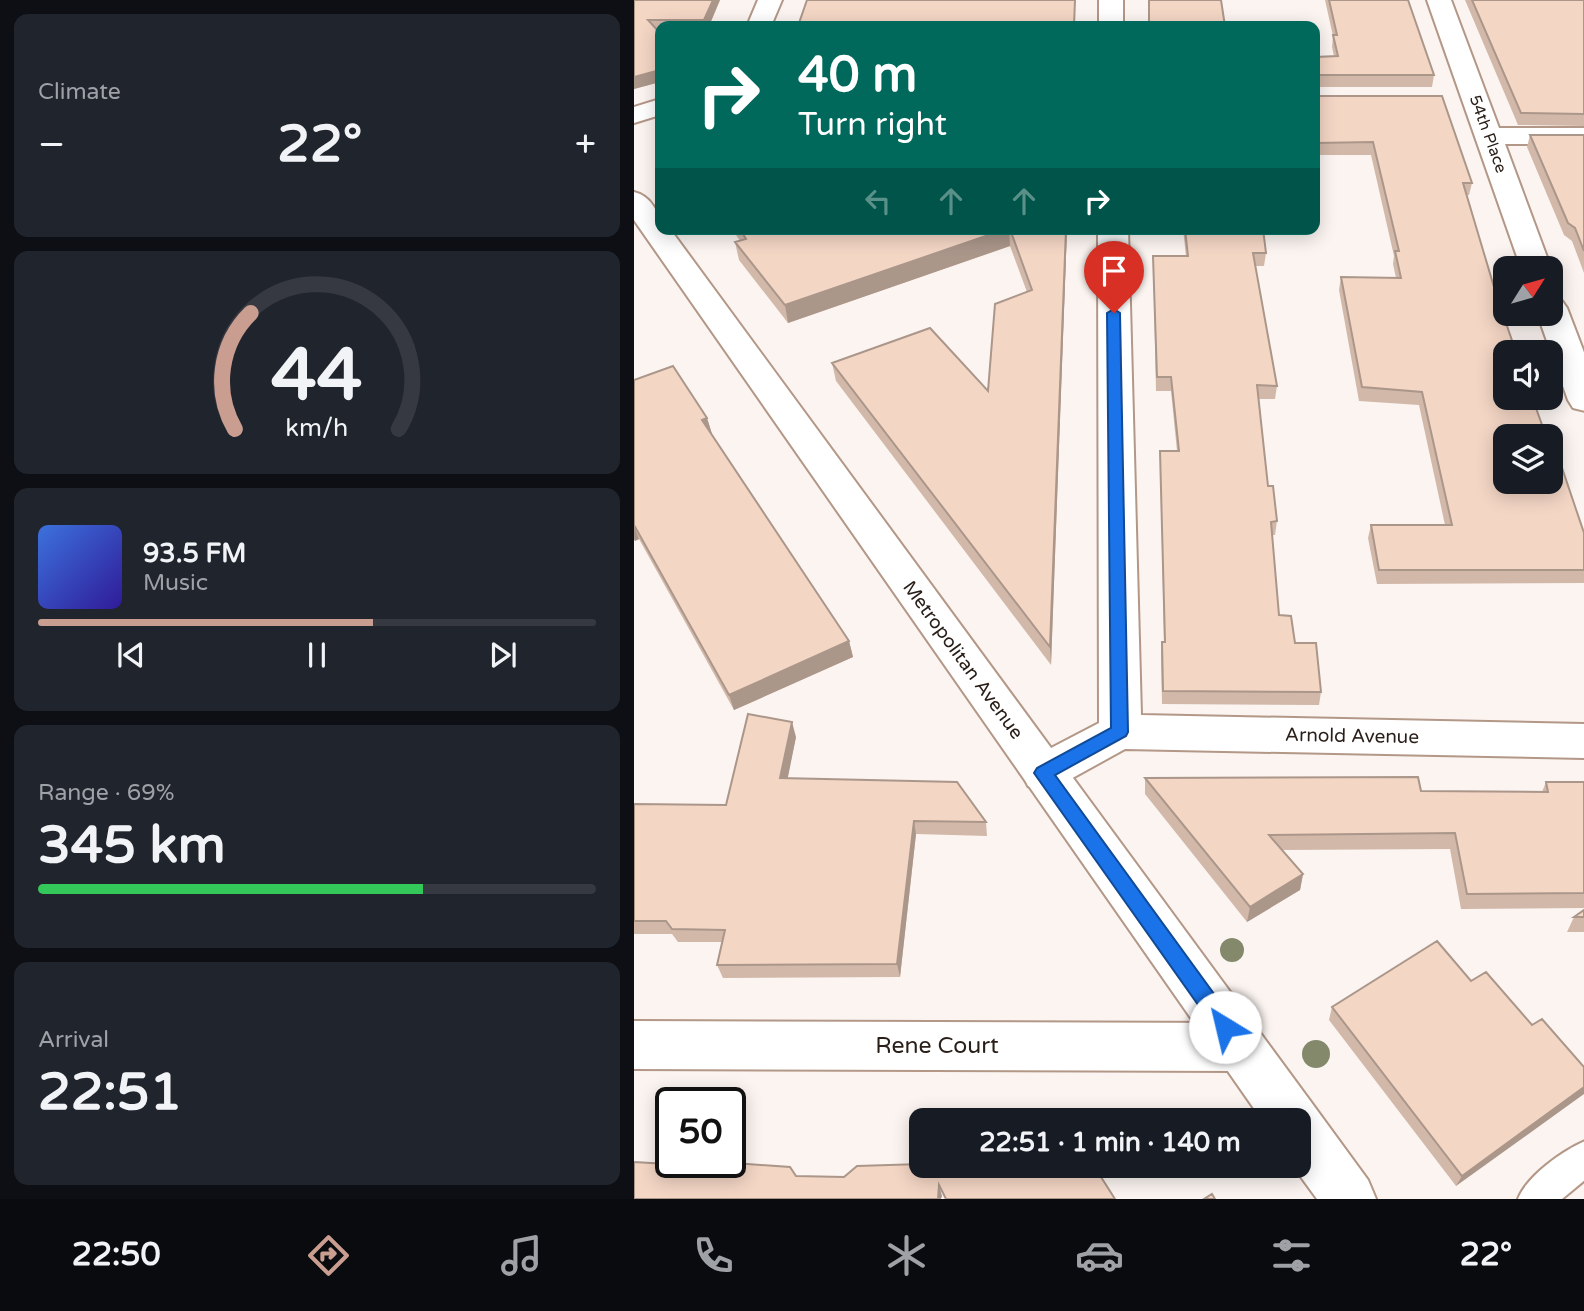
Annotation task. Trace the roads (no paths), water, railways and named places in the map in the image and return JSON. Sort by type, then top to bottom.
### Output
[{"type":"street","points":[[761,21],[770,0]]},
{"type":"street","points":[[1111,0],[1111,21]]},
{"type":"street","name":"54th Place","points":[[1439,0],[1463,98],[1488,136],[1532,256]]},
{"type":"street","points":[[634,115],[655,109]]},
{"type":"street","points":[[1488,136],[1584,136]]},
{"type":"street","name":"Metropolitan Avenue","points":[[634,200],[655,229]]},
{"type":"street","name":"Metropolitan Avenue","points":[[659,235],[1284,1108]]},
{"type":"street","points":[[1043,773],[1120,732],[1113,235]]},
{"type":"street","points":[[1557,326],[1584,400]]},
{"type":"street","name":"Arnold Avenue","points":[[1120,732],[1584,741]]},
{"type":"street","name":"Rene Court","points":[[634,1045],[1240,1047]]},
{"type":"street","points":[[1311,1146],[1349,1199]]},
{"type":"lane","points":[[1535,1199],[1584,1158]]}]
